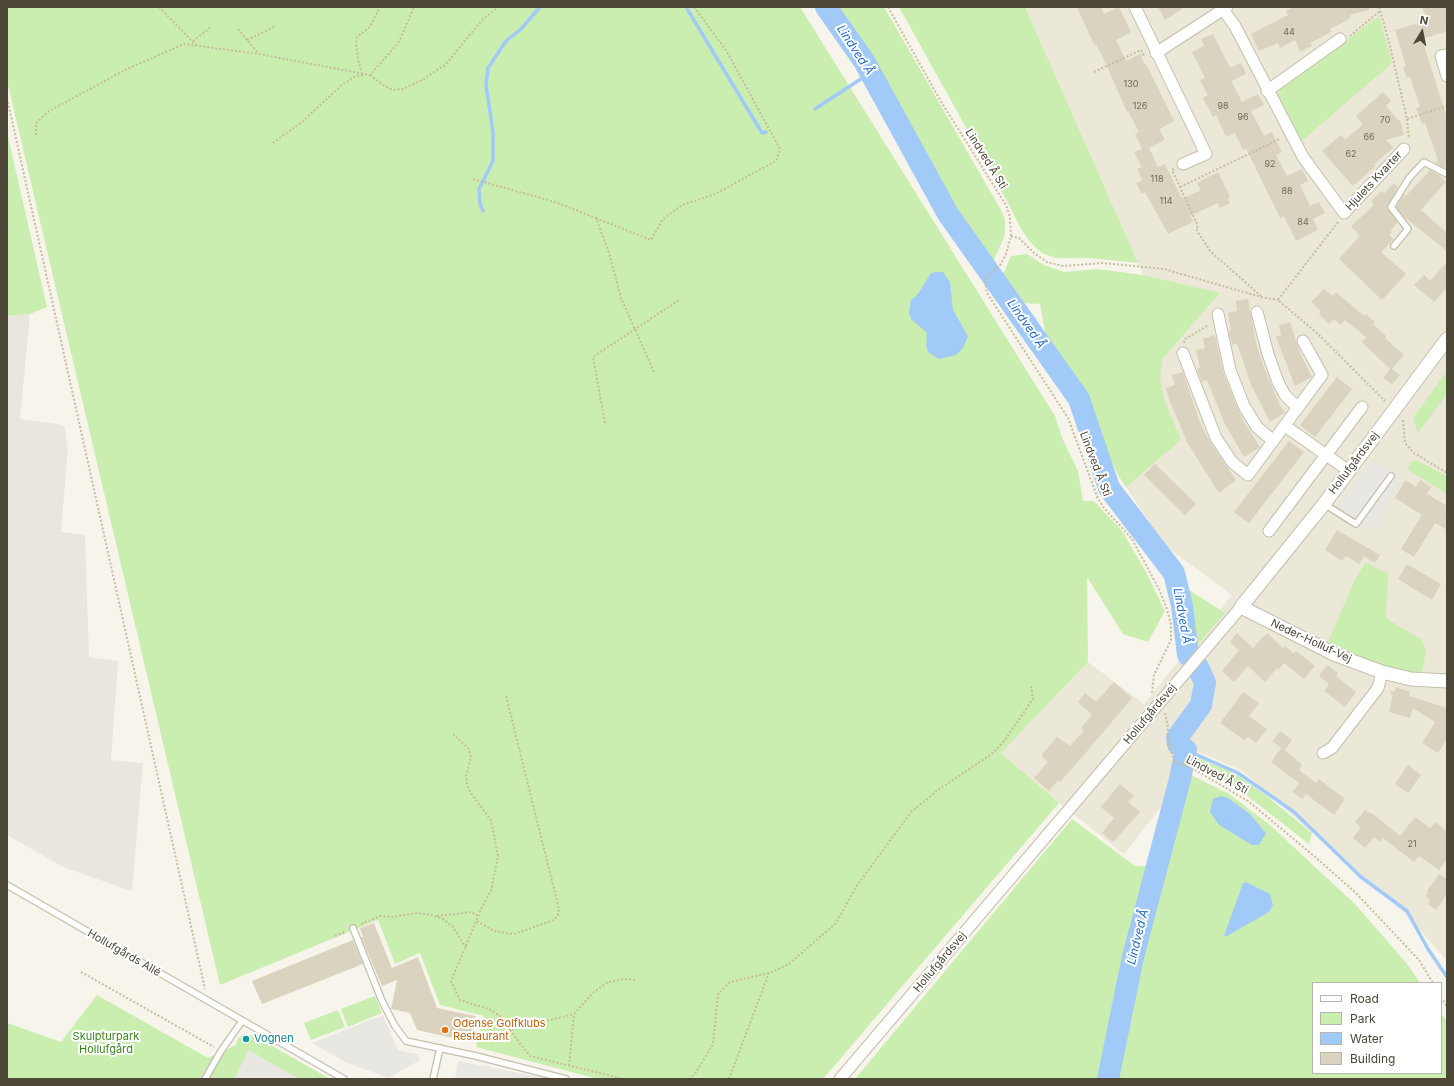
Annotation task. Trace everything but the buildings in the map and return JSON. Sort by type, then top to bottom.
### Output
[{"type":"street","points":[[1135,7],[1206,154],[1183,164]]},
{"type":"street","name":"Hjulets Kvarter","points":[[1156,53],[1224,8],[1235,26],[1267,91],[1303,158],[1344,213],[1404,149]]},
{"type":"street","points":[[1267,91],[1340,39]]},
{"type":"street","points":[[1447,55],[1441,56],[1447,76]]},
{"type":"street","points":[[1257,312],[1278,382],[1285,395],[1298,408]]},
{"type":"street","points":[[1219,317],[1230,370],[1244,406],[1257,427],[1273,441]]},
{"type":"street","name":"Hollufgårdsvej","points":[[840,1079],[1241,607],[1324,504],[1447,339]]},
{"type":"street","points":[[1183,353],[1216,438],[1232,462],[1248,475],[1322,376],[1302,341]]},
{"type":"street","points":[[1269,532],[1362,407]]},
{"type":"street","points":[[1285,426],[1349,471]]},
{"type":"street","name":"Neder-Holluf-Vej","points":[[1241,607],[1336,655],[1382,672],[1411,680],[1447,682]]},
{"type":"street","points":[[1323,753],[1332,748],[1378,688],[1382,672]]},
{"type":"lane","points":[[1394,246],[1408,229],[1391,207],[1409,178],[1424,162],[1447,174]]},
{"type":"lane","points":[[1324,504],[1356,524],[1391,476]]},
{"type":"lane","name":"Hollufgårds Allé","points":[[7,885],[344,1079]]},
{"type":"lane","points":[[353,928],[394,1026],[406,1041],[566,1079]]},
{"type":"lane","points":[[205,1079],[221,1051],[242,1021]]},
{"type":"lane","points":[[433,1079],[440,1048]]},
{"type":"path","points":[[159,7],[197,46]]},
{"type":"path","points":[[362,74],[356,44],[358,37],[370,27],[380,7]]},
{"type":"path","points":[[273,143],[303,121],[347,81],[356,76],[370,75],[399,42],[414,7]]},
{"type":"path","points":[[36,135],[36,123],[50,111],[127,69],[184,44],[259,54],[370,75],[382,85],[393,90],[404,89],[424,79],[446,64],[482,20],[498,7]]},
{"type":"path","points":[[473,179],[555,202],[651,240],[663,219],[682,205],[715,194],[776,161],[780,149],[726,50],[694,7]]},
{"type":"path","name":"Lindved Å Sti","points":[[888,7],[940,100],[1006,205],[1010,217],[1011,236],[1006,254],[1001,264],[988,276],[985,282],[987,293],[1068,418],[1098,499],[1104,508],[1132,539],[1160,591],[1169,617],[1171,633],[1169,646],[1152,681],[1152,693],[1166,714],[1168,745],[1175,762],[1192,768],[1248,801],[1355,892],[1419,960],[1432,982]]},
{"type":"path","points":[[1379,7],[1407,119],[1409,140],[1404,149]]},
{"type":"path","points":[[1340,39],[1354,34],[1380,11]]},
{"type":"path","points":[[246,40],[276,26]]},
{"type":"path","points":[[193,41],[211,27]]},
{"type":"path","points":[[238,29],[259,54]]},
{"type":"path","points":[[1094,72],[1141,50],[1146,59],[1156,53]]},
{"type":"path","points":[[7,98],[208,1002]]},
{"type":"path","points":[[1407,119],[1447,106]]},
{"type":"path","points":[[1180,187],[1290,134]]},
{"type":"path","points":[[1183,164],[1172,170],[1198,226],[1196,229],[1210,251],[1261,297]]},
{"type":"path","points":[[1278,300],[1344,213]]},
{"type":"path","points":[[596,218],[609,252],[621,298],[654,372]]},
{"type":"path","points":[[1011,236],[1019,238],[1034,253],[1047,262],[1063,266],[1103,264],[1164,269],[1261,297],[1278,300],[1318,334],[1394,409],[1403,420],[1404,443],[1414,453],[1447,472]]},
{"type":"path","points":[[606,423],[593,357],[679,300]]},
{"type":"path","points":[[1183,353],[1185,339],[1219,317]]},
{"type":"path","points":[[689,1079],[695,1074],[713,1044],[718,994],[730,982],[769,973],[789,964],[836,923],[856,887],[911,812],[938,790],[993,753],[1006,740],[1033,699],[1031,686]]},
{"type":"path","points":[[477,921],[494,931],[514,934],[554,920],[558,915],[559,909],[506,696]]},
{"type":"path","points":[[453,734],[468,748],[471,757],[466,776],[467,784],[470,792],[491,820],[498,856],[491,891],[478,916],[467,947],[451,981],[460,1000],[489,1009],[500,1016],[530,1056],[624,1079]]},
{"type":"path","points":[[434,916],[472,912],[478,916]]},
{"type":"path","points":[[335,936],[380,916],[392,917],[417,913],[434,916],[453,926],[464,945],[467,947]]},
{"type":"path","points":[[81,972],[221,1051]]},
{"type":"path","points":[[729,1079],[769,973]]},
{"type":"path","points":[[510,1030],[574,1014],[594,992],[608,982],[624,979],[637,980]]},
{"type":"path","points":[[569,1066],[574,1014]]},
{"type":"shaded area","points":[[1025,7],[1447,7],[1447,961],[1407,915],[1241,770],[1196,751],[1163,805],[1124,854],[1059,803],[1001,753],[1088,662],[1144,704],[1232,595],[1165,546],[1118,475],[1090,399],[1143,275]]},
{"type":"shaded area","points":[[30,314],[20,419],[64,425],[68,449],[61,532],[85,535],[89,657],[118,661],[111,760],[143,763],[132,891],[65,868],[7,835],[7,316]]},
{"type":"shaded area","points":[[1372,460],[1401,479],[1388,500],[1390,504],[1374,532],[1338,506]]},
{"type":"shaded area","points":[[383,1015],[398,1050],[417,1054],[420,1060],[389,1078],[347,1063],[312,1043]]},
{"type":"shaded area","points":[[249,1050],[299,1079],[234,1079]]},
{"type":"shaded area","points":[[458,1061],[550,1079],[455,1079]]},
{"type":"green space","points":[[7,7],[800,7],[1055,416],[1063,440],[1078,471],[1083,501],[1094,501],[1122,531],[1145,570],[1165,611],[1148,642],[1123,634],[1087,577],[1088,662],[1001,753],[1059,803],[823,1079],[598,1079],[476,1047],[484,1016],[440,1005],[420,953],[395,964],[378,920],[220,985],[7,81]]},
{"type":"green space","points":[[833,7],[884,7],[1005,219],[1005,235],[994,260],[942,195],[860,45]]},
{"type":"green space","points":[[899,7],[1025,7],[1138,263],[1090,258],[1055,258],[1042,253],[1030,242],[1020,227]]},
{"type":"green space","points":[[1379,16],[1392,63],[1302,141],[1276,99],[1280,90]]},
{"type":"green space","points":[[7,132],[47,307],[30,314],[7,316]]},
{"type":"green space","points":[[1027,254],[1044,265],[1064,272],[1097,269],[1143,275],[1220,293],[1163,358],[1160,378],[1164,399],[1181,440],[1126,487],[1118,475],[1072,380],[1046,336],[1040,304],[1022,303],[1003,274],[1011,256]]},
{"type":"green space","points":[[1447,371],[1447,394],[1418,433],[1413,418]]},
{"type":"green space","points":[[1416,460],[1447,476],[1447,494],[1407,469],[1412,461]]},
{"type":"green space","points":[[1366,562],[1388,574],[1386,618],[1422,640],[1426,651],[1422,674],[1381,666],[1328,642],[1355,579]]},
{"type":"green space","points":[[1186,588],[1225,613],[1191,652]]},
{"type":"green space","points":[[1195,756],[1236,774],[1269,798],[1312,833],[1309,844],[1231,783],[1191,764]]},
{"type":"green space","points":[[1189,774],[1229,794],[1270,825],[1355,904],[1408,965],[1419,982],[1312,982],[1312,1074],[1442,1074],[1442,1014],[1447,1021],[1447,1079],[855,1079],[1072,819],[1135,866],[1164,866],[1185,780]]},
{"type":"green space","name":"Skulpturpark Hollufgård","points":[[97,995],[208,1058],[236,1045],[238,1038],[244,1034],[255,1036],[330,1079],[7,1079],[7,1023],[61,1042]]},
{"type":"green space","points":[[375,996],[382,1013],[348,1027],[341,1009]]},
{"type":"green space","points":[[338,1010],[345,1027],[311,1040],[304,1023]]},
{"type":"water","points":[[943,272],[950,282],[953,310],[968,336],[963,348],[956,355],[939,359],[928,352],[926,345],[927,333],[911,319],[909,313],[911,300],[918,294],[931,273]]},
{"type":"water","points":[[1221,796],[1228,798],[1250,814],[1266,833],[1259,845],[1252,845],[1219,825],[1210,812],[1213,799]]},
{"type":"water","points":[[1246,882],[1270,894],[1273,905],[1269,912],[1227,936],[1224,936],[1243,883]]},
{"type":"waterway","points":[[483,211],[480,204],[479,189],[493,161],[493,132],[486,85],[488,68],[506,41],[521,29],[540,7]]},
{"type":"waterway","points":[[686,7],[762,133],[766,132]]},
{"type":"waterway","name":"Lindved Å","points":[[826,7],[864,61],[948,214],[1079,399],[1109,488],[1174,573],[1182,606],[1188,655]]},
{"type":"waterway","points":[[815,109],[870,73]]},
{"type":"waterway","name":"Lindved Å","points":[[1108,1079],[1133,957],[1180,779],[1186,750],[1178,744],[1177,738],[1201,705],[1205,683],[1198,667]]},
{"type":"waterway","points":[[1186,750],[1238,773],[1294,812],[1361,877],[1407,911],[1428,949],[1447,977]]},
{"type":"place","name":"Odense Golfklubs Restaurant","points":[[445,1030]]},
{"type":"place","name":"Vognen","points":[[246,1039]]}]
